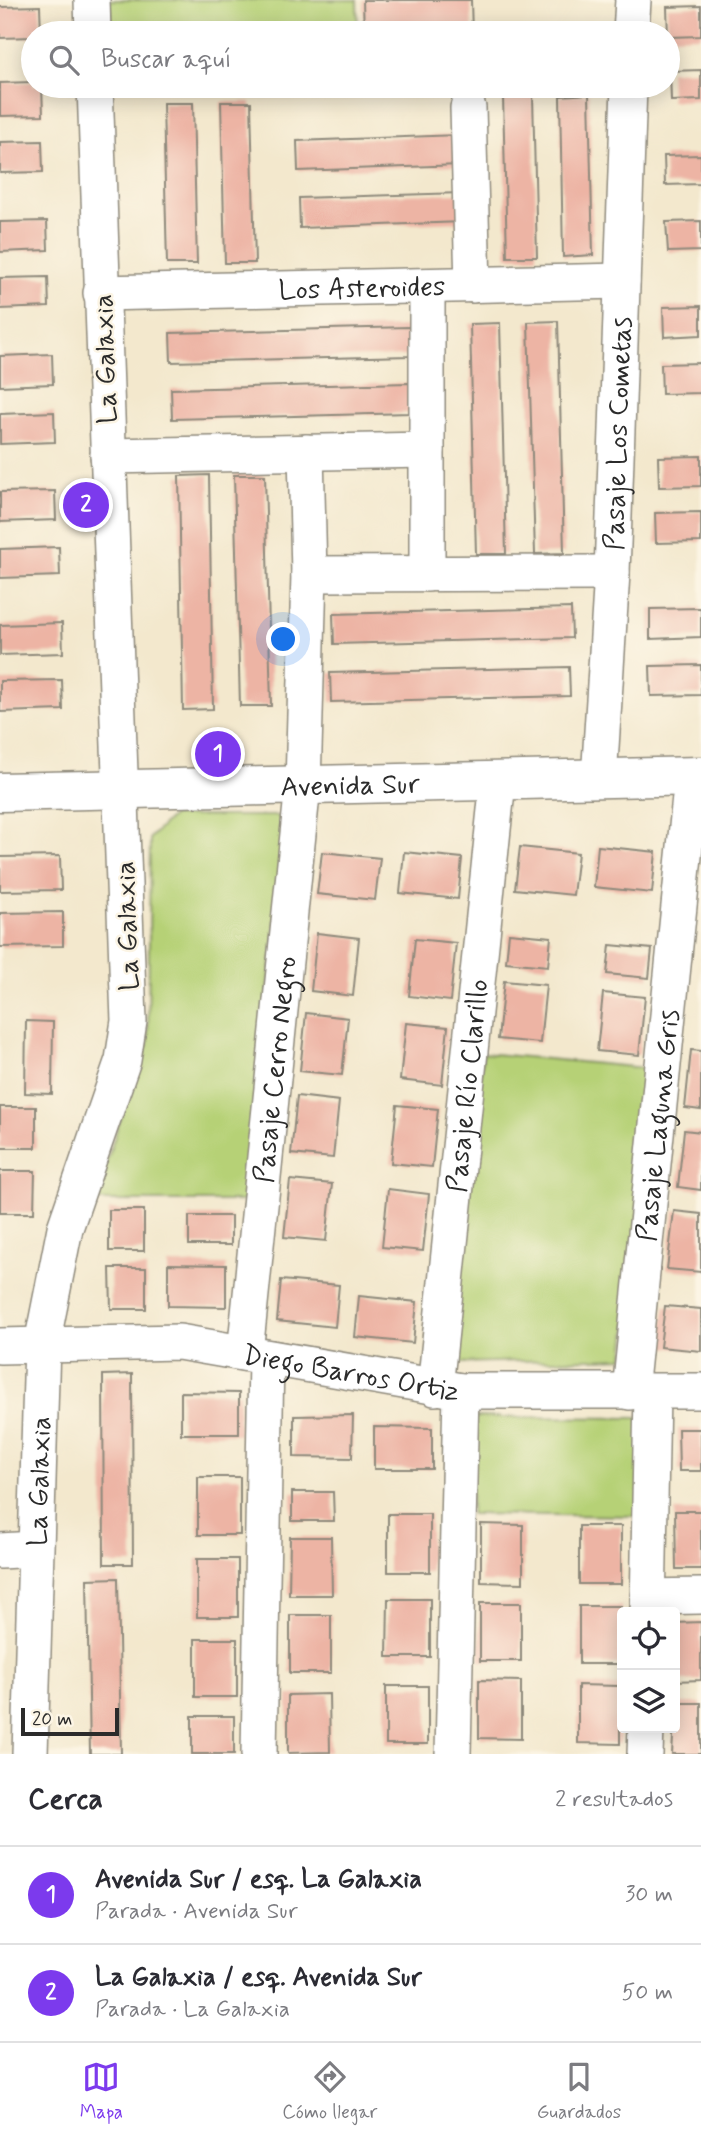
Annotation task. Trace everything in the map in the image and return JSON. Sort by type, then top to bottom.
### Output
[{"type":"street","points":[[92,0],[93,21]]},
{"type":"street","points":[[632,21],[633,0]]},
{"type":"street","name":"La Galaxia","points":[[20,1749],[35,1549],[42,1344],[65,1228],[127,1039],[122,790],[95,98]]},
{"type":"street","name":"Pasaje Los Cometas","points":[[599,779],[612,573],[629,98]]},
{"type":"street","points":[[468,108],[473,285]]},
{"type":"street","name":"Los Asteroides","points":[[101,293],[622,281]]},
{"type":"street","points":[[426,574],[427,286]]},
{"type":"street","points":[[108,456],[427,450]]},
{"type":"street","name":"Pasaje Cerro Negro","points":[[259,1754],[256,1356],[303,785],[309,575],[306,452]]},
{"type":"street","points":[[309,575],[612,573]]},
{"type":"street","name":"Avenida Sur","points":[[0,792],[696,776]]},
{"type":"street","name":"Pasaje Laguna Gris","points":[[648,1605],[640,1392],[696,776]]},
{"type":"street","name":"Pasaje Río Clarillo","points":[[453,1754],[448,1390],[498,781]]},
{"type":"street","name":"Diego Barros Ortiz","points":[[0,1346],[160,1341],[448,1390],[701,1391]]},
{"type":"street","points":[[0,1550],[35,1549]]},
{"type":"street","points":[[648,1605],[701,1596]]},
{"type":"street","points":[[645,1754],[646,1733]]},
{"type":"green space","points":[[109,0],[357,0],[358,21],[110,21]]},
{"type":"green space","points":[[172,816],[279,816],[284,835],[247,1201],[94,1201],[138,1064],[148,1044],[150,838]]},
{"type":"green space","points":[[483,1053],[654,1069],[624,1358],[460,1363],[452,1352]]},
{"type":"green space","points":[[472,1417],[641,1418],[641,1516],[471,1514]]},
{"type":"building","points":[[363,0],[471,0],[472,21],[364,21]]},
{"type":"building","points":[[40,6],[41,21],[21,21],[21,37],[0,38],[0,7]]},
{"type":"building","points":[[701,6],[701,36],[680,37],[680,21],[667,21],[667,7]]},
{"type":"building","points":[[701,70],[701,100],[671,101],[671,98],[680,98],[680,71]]},
{"type":"building","points":[[21,82],[21,98],[42,98],[43,115],[0,116],[0,83]]},
{"type":"building","points":[[503,98],[533,98],[537,257],[507,257]]},
{"type":"building","points":[[560,98],[589,98],[593,255],[563,257]]},
{"type":"building","points":[[221,102],[251,102],[255,263],[225,263]]},
{"type":"building","points":[[163,103],[193,103],[197,264],[167,264]]},
{"type":"building","points":[[458,135],[460,165],[298,171],[297,141]]},
{"type":"building","points":[[42,141],[43,172],[0,173],[0,142]]},
{"type":"building","points":[[701,155],[701,184],[665,185],[664,156]]},
{"type":"building","points":[[461,193],[462,222],[300,228],[299,198]]},
{"type":"building","points":[[47,221],[48,250],[0,252],[0,222]]},
{"type":"building","points":[[701,221],[701,251],[668,252],[666,222]]},
{"type":"building","points":[[48,277],[49,307],[0,309],[0,278]]},
{"type":"building","points":[[701,306],[701,335],[664,337],[663,307]]},
{"type":"building","points":[[558,321],[564,553],[535,554],[528,322]]},
{"type":"building","points":[[500,323],[506,554],[476,554],[470,324]]},
{"type":"building","points":[[409,327],[410,356],[171,362],[170,333]]},
{"type":"building","points":[[52,354],[53,384],[0,386],[0,356]]},
{"type":"building","points":[[701,363],[701,393],[662,394],[661,364]]},
{"type":"building","points":[[409,383],[410,413],[172,419],[171,389]]},
{"type":"building","points":[[54,412],[55,442],[0,444],[0,414]]},
{"type":"building","points":[[701,456],[701,486],[659,487],[658,457]]},
{"type":"building","points":[[209,475],[213,709],[183,710],[179,476]]},
{"type":"building","points":[[234,475],[265,475],[271,706],[240,706]]},
{"type":"building","points":[[55,491],[56,520],[0,522],[0,492]]},
{"type":"building","points":[[701,512],[701,542],[656,543],[655,513]]},
{"type":"building","points":[[59,547],[60,576],[0,578],[0,549]]},
{"type":"building","points":[[571,608],[572,638],[334,644],[333,614]]},
{"type":"building","points":[[701,608],[701,637],[650,639],[650,609]]},
{"type":"building","points":[[62,623],[63,653],[0,655],[0,625]]},
{"type":"building","points":[[701,665],[701,695],[651,696],[650,666]]},
{"type":"building","points":[[569,667],[570,696],[331,702],[330,673]]},
{"type":"building","points":[[62,680],[63,710],[0,712],[0,681]]},
{"type":"building","points":[[598,846],[656,852],[652,893],[594,887]]},
{"type":"building","points":[[520,847],[578,853],[573,895],[515,889]]},
{"type":"building","points":[[322,852],[380,858],[375,900],[317,894]]},
{"type":"building","points":[[404,852],[462,858],[458,899],[400,893]]},
{"type":"building","points":[[60,856],[61,890],[0,891],[0,857]]},
{"type":"building","points":[[63,912],[63,946],[0,947],[0,913]]},
{"type":"building","points":[[317,933],[359,938],[353,996],[311,991]]},
{"type":"building","points":[[509,933],[551,937],[548,966],[506,962]]},
{"type":"building","points":[[415,939],[456,943],[450,1001],[409,996]]},
{"type":"building","points":[[610,945],[652,949],[649,978],[607,974]]},
{"type":"building","points":[[504,981],[546,985],[540,1043],[498,1039]]},
{"type":"building","points":[[603,993],[645,997],[639,1055],[597,1051]]},
{"type":"building","points":[[306,1013],[348,1018],[342,1075],[300,1071]]},
{"type":"building","points":[[26,1021],[53,1022],[52,1094],[25,1093]]},
{"type":"building","points":[[406,1023],[448,1027],[442,1085],[400,1080]]},
{"type":"building","points":[[691,1050],[701,1051],[701,1110],[685,1108]]},
{"type":"building","points":[[297,1096],[339,1101],[333,1158],[291,1154]]},
{"type":"building","points":[[397,1105],[438,1109],[432,1167],[391,1163]]},
{"type":"building","points":[[0,1107],[36,1107],[36,1148],[0,1148]]},
{"type":"building","points":[[684,1130],[701,1132],[701,1190],[678,1187]]},
{"type":"building","points":[[0,1171],[35,1171],[34,1213],[0,1213]]},
{"type":"building","points":[[290,1180],[332,1184],[326,1241],[284,1237]]},
{"type":"building","points":[[388,1189],[429,1194],[423,1251],[382,1247]]},
{"type":"building","points":[[109,1210],[144,1210],[144,1251],[109,1251]]},
{"type":"building","points":[[674,1211],[701,1214],[701,1272],[667,1269]]},
{"type":"building","points":[[189,1216],[231,1216],[231,1245],[189,1245]]},
{"type":"building","points":[[168,1264],[226,1265],[226,1307],[168,1306]]},
{"type":"building","points":[[110,1268],[146,1268],[146,1309],[111,1309]]},
{"type":"building","points":[[281,1280],[339,1285],[335,1327],[277,1321]]},
{"type":"building","points":[[359,1296],[417,1302],[413,1343],[355,1337]]},
{"type":"building","points":[[665,1306],[701,1309],[701,1351],[660,1347]]},
{"type":"building","points":[[132,1374],[133,1564],[104,1564],[103,1375]]},
{"type":"building","points":[[181,1392],[239,1393],[239,1434],[181,1434]]},
{"type":"building","points":[[353,1415],[352,1458],[294,1457],[294,1416]]},
{"type":"building","points":[[374,1427],[432,1428],[432,1469],[374,1469]]},
{"type":"building","points":[[678,1429],[701,1429],[701,1471],[679,1471]]},
{"type":"building","points":[[198,1477],[240,1477],[240,1535],[198,1535]]},
{"type":"building","points":[[292,1492],[333,1492],[334,1521],[292,1521]]},
{"type":"building","points":[[675,1511],[701,1511],[701,1569],[676,1569]]},
{"type":"building","points":[[388,1514],[430,1514],[430,1572],[388,1572]]},
{"type":"building","points":[[481,1524],[523,1525],[523,1583],[481,1582]]},
{"type":"building","points":[[579,1526],[621,1526],[621,1584],[579,1584]]},
{"type":"building","points":[[290,1537],[331,1537],[332,1595],[289,1595]]},
{"type":"building","points":[[197,1559],[238,1559],[238,1617],[197,1617]]},
{"type":"building","points":[[118,1578],[121,1754],[90,1754],[87,1579]]},
{"type":"building","points":[[388,1599],[430,1599],[430,1657],[387,1657]]},
{"type":"building","points":[[480,1603],[521,1603],[521,1661],[480,1661]]},
{"type":"building","points":[[579,1606],[621,1606],[617,1607],[617,1664],[579,1664]]},
{"type":"building","points":[[290,1615],[331,1615],[331,1673],[290,1673]]},
{"type":"building","points":[[701,1622],[701,1680],[680,1681],[680,1623]]},
{"type":"building","points":[[195,1639],[237,1639],[237,1697],[195,1697]]},
{"type":"building","points":[[479,1680],[521,1681],[521,1739],[479,1738]]},
{"type":"building","points":[[578,1685],[617,1686],[617,1733],[620,1733],[620,1744],[578,1743]]},
{"type":"building","points":[[386,1686],[428,1686],[428,1744],[386,1744]]},
{"type":"building","points":[[329,1694],[330,1752],[288,1753],[288,1695]]},
{"type":"building","points":[[680,1703],[701,1703],[701,1754],[672,1754],[673,1733],[680,1733]]},
{"type":"building","points":[[192,1716],[234,1716],[234,1754],[192,1754]]},
{"type":"place","name":"La Galaxia / esq. Avenida Sur","points":[[86,505]]},
{"type":"place","name":"Avenida Sur / esq. La Galaxia","points":[[218,754]]}]
